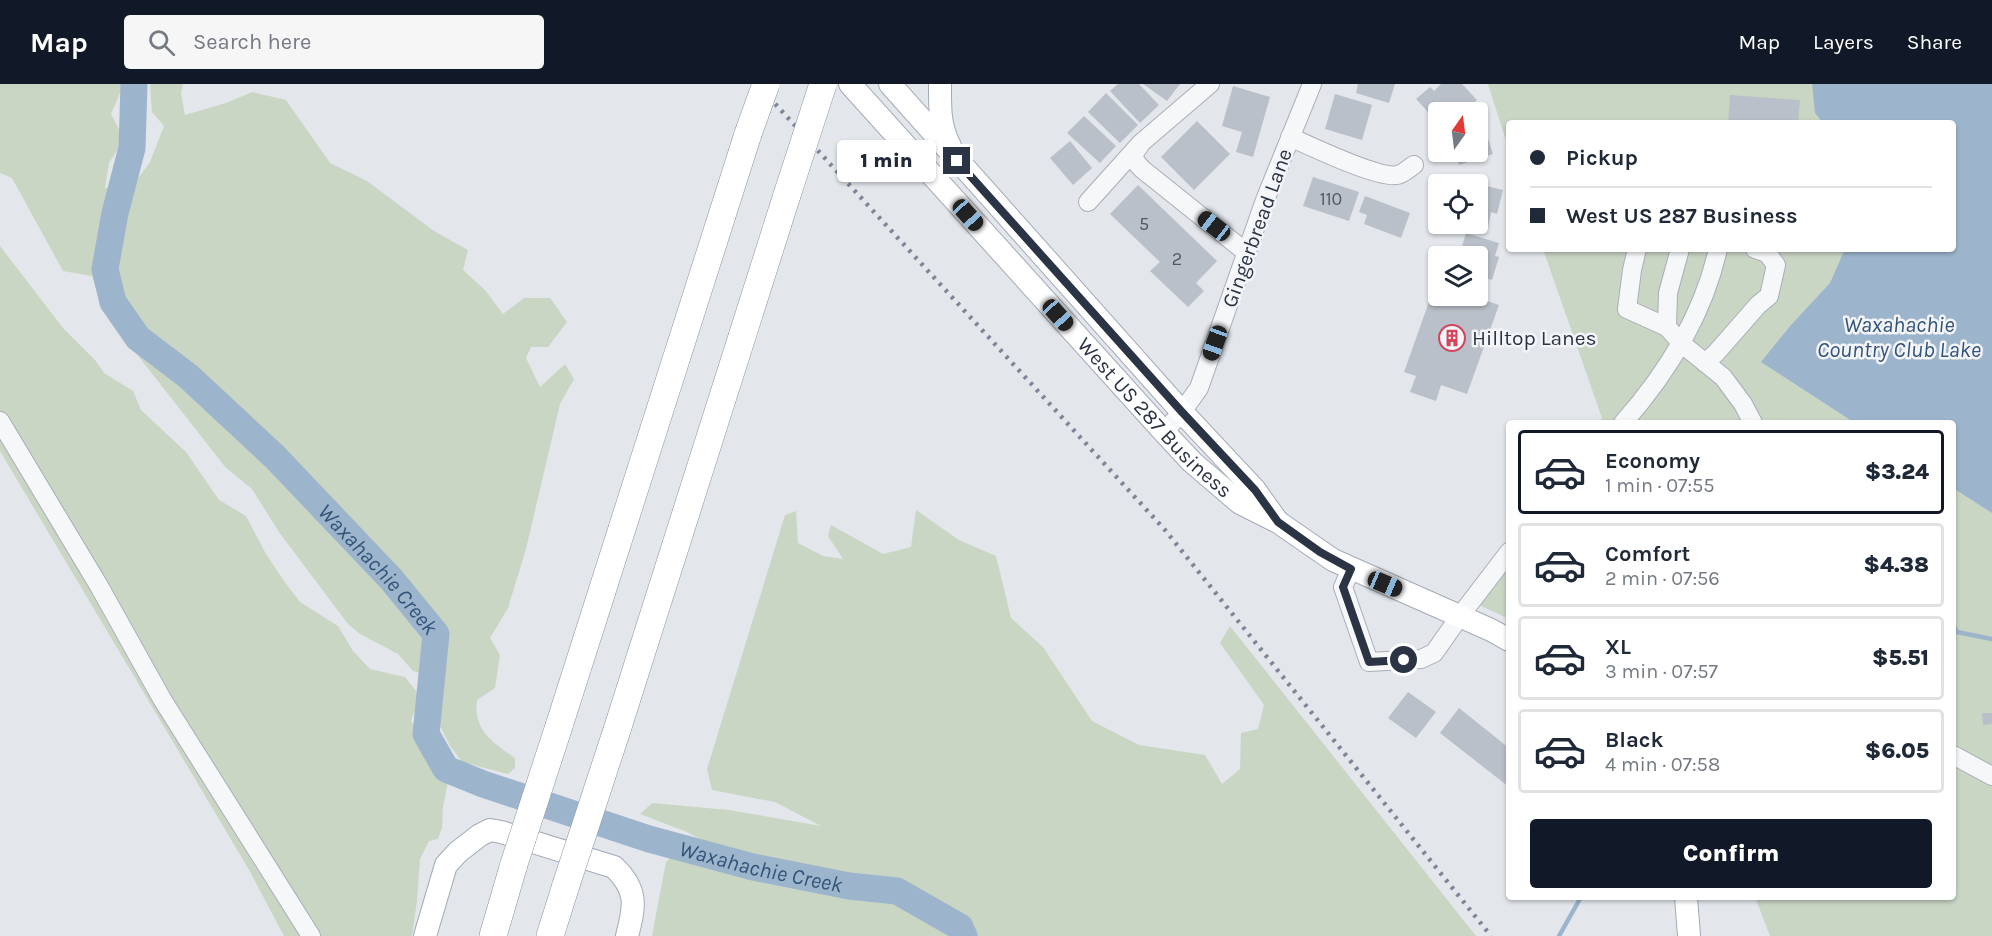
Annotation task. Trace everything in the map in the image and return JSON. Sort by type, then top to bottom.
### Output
[{"type":"highway","points":[[493,936],[514,864],[766,84]]},
{"type":"highway","points":[[550,936],[824,84]]},
{"type":"main road","name":"West US 287 Business","points":[[850,84],[1164,432],[1192,462],[1240,504],[1278,522],[1316,549],[1351,569],[1506,639]]},
{"type":"main road","points":[[940,84],[941,122],[944,135],[957,161]]},
{"type":"main road","name":"West US 287 Business","points":[[902,88],[957,161],[1255,490],[1278,522]]},
{"type":"main road","points":[[878,115],[902,88]]},
{"type":"main road","points":[[425,936],[446,864],[480,835],[490,830],[614,867],[624,876],[634,896],[627,936]]},
{"type":"main road","points":[[1686,900],[1689,936]]},
{"type":"street","points":[[1088,202],[1141,143],[1210,84]]},
{"type":"street","name":"Gingerbread Lane","points":[[1164,432],[1199,388],[1265,200],[1312,84]]},
{"type":"street","points":[[1290,137],[1337,158],[1385,175],[1399,175],[1414,165]]},
{"type":"street","points":[[1141,143],[1135,152],[1134,160],[1142,169],[1247,253]]},
{"type":"street","points":[[1636,252],[1627,309],[1667,327],[1682,344],[1723,377],[1751,420]]},
{"type":"street","points":[[1667,327],[1668,293],[1679,252]]},
{"type":"street","points":[[1625,420],[1682,344],[1711,279],[1717,252]]},
{"type":"street","points":[[1705,363],[1769,296],[1776,265],[1767,254],[1762,252]]},
{"type":"street","points":[[0,421],[99,586],[162,699],[311,936]]},
{"type":"street","points":[[1351,569],[1343,587],[1369,662],[1421,658],[1434,653],[1506,556]]},
{"type":"street","points":[[1956,757],[1992,776]]},
{"type":"green space","points":[[0,84],[124,84],[111,114],[124,139],[109,163],[105,188],[134,184],[150,162],[164,126],[152,112],[150,84],[183,84],[181,93],[185,115],[226,103],[252,92],[286,100],[330,163],[367,181],[434,231],[468,250],[463,270],[485,290],[503,314],[524,298],[550,298],[567,322],[548,347],[531,347],[526,358],[540,387],[565,364],[574,379],[560,404],[526,549],[508,608],[490,638],[500,655],[495,688],[477,700],[478,720],[481,728],[492,741],[515,758],[515,768],[508,774],[462,762],[450,746],[436,718],[433,698],[441,679],[413,671],[398,654],[360,634],[348,624],[279,532],[252,489],[226,468],[103,311],[92,276],[63,271],[12,178],[0,173]]},
{"type":"green space","points":[[1488,84],[1992,84],[1992,936],[1770,936],[1756,900],[1956,900],[1956,420],[1601,420],[1544,252],[1956,252],[1956,120],[1506,120],[1506,141]]},
{"type":"green space","points":[[0,246],[63,328],[95,360],[104,373],[133,391],[141,410],[186,452],[219,500],[246,516],[266,554],[300,602],[338,626],[353,651],[370,669],[405,677],[420,696],[411,721],[424,745],[432,767],[448,782],[442,828],[438,839],[429,841],[420,859],[412,936],[284,936],[248,868],[0,451]]},
{"type":"green space","points":[[916,510],[959,540],[996,556],[1011,618],[1043,647],[1092,721],[1139,745],[1205,755],[1222,784],[1240,769],[1241,733],[1258,729],[1264,705],[1220,643],[1230,626],[1476,936],[652,936],[666,862],[675,853],[782,886],[829,884],[776,864],[725,853],[687,832],[640,814],[652,803],[729,810],[821,826],[775,802],[712,790],[707,769],[785,515],[796,511],[798,543],[823,556],[843,559],[828,536],[831,525],[883,554],[911,547]]},
{"type":"green space","points":[[1506,544],[1506,618],[1462,597]]},
{"type":"water","name":"Waxahachie Country Club Lake","points":[[1812,84],[1992,84],[1992,513],[1956,490],[1956,420],[1850,420],[1761,362],[1830,283],[1844,252],[1956,252],[1956,120],[1821,120],[1815,113]]},
{"type":"building","points":[[1118,84],[1139,84],[1159,105],[1140,123],[1110,91]]},
{"type":"building","points":[[1143,84],[1180,84],[1167,101]]},
{"type":"building","points":[[1358,84],[1395,84],[1389,103],[1356,93]]},
{"type":"building","points":[[1441,84],[1462,84],[1477,100],[1475,102],[1428,102],[1428,112],[1416,99],[1430,87],[1434,91]]},
{"type":"building","points":[[1233,86],[1270,97],[1253,157],[1236,152],[1242,132],[1222,126]]},
{"type":"building","points":[[1106,93],[1138,125],[1120,143],[1088,112]]},
{"type":"building","points":[[1335,94],[1372,105],[1362,140],[1325,129]]},
{"type":"building","points":[[1730,95],[1800,100],[1798,120],[1728,120]]},
{"type":"building","points":[[1084,116],[1116,146],[1100,163],[1067,133]]},
{"type":"building","points":[[1197,121],[1230,154],[1194,190],[1161,157]]},
{"type":"building","points":[[1488,139],[1493,154],[1488,156]]},
{"type":"building","points":[[1070,141],[1092,168],[1073,185],[1050,158]]},
{"type":"building","points":[[1313,177],[1359,192],[1349,221],[1303,206]]},
{"type":"building","points":[[1138,185],[1217,261],[1196,283],[1204,291],[1188,307],[1150,271],[1160,262],[1110,214]]},
{"type":"building","points":[[1488,186],[1503,190],[1497,214],[1491,212],[1488,228]]},
{"type":"building","points":[[1365,196],[1410,213],[1401,238],[1364,224],[1367,215],[1359,212]]},
{"type":"building","points":[[1466,234],[1499,243],[1495,256],[1499,257],[1492,280],[1488,279],[1488,246],[1462,246]]},
{"type":"building","name":"Hilltop Lanes","points":[[1488,301],[1499,305],[1467,394],[1441,385],[1436,401],[1410,392],[1416,376],[1404,372],[1428,304],[1488,306]]},
{"type":"building","points":[[1408,692],[1436,712],[1416,738],[1388,718]]},
{"type":"building","points":[[1459,708],[1506,746],[1506,785],[1440,733]]},
{"type":"building","points":[[1982,713],[1992,713],[1992,724],[1983,725]]},
{"type":"waterway","name":"Waxahachie Creek","points":[[134,84],[132,148],[115,213],[105,269],[113,302],[138,338],[188,376],[275,457],[391,579],[436,634],[426,734],[446,769],[483,784],[649,839],[753,867],[849,886],[897,891],[960,927],[964,936]]},
{"type":"waterway","points":[[1956,630],[1992,639]]},
{"type":"waterway","points":[[1559,936],[1579,900]]},
{"type":"railway","points":[[757,84],[1165,530],[1491,936]]},
{"type":"place","name":"Hilltop Lanes","points":[[1452,338]]},
{"type":"route","points":[[957,161],[1255,490],[1278,522],[1320,552],[1351,569],[1343,587],[1369,662],[1404,660]]}]
